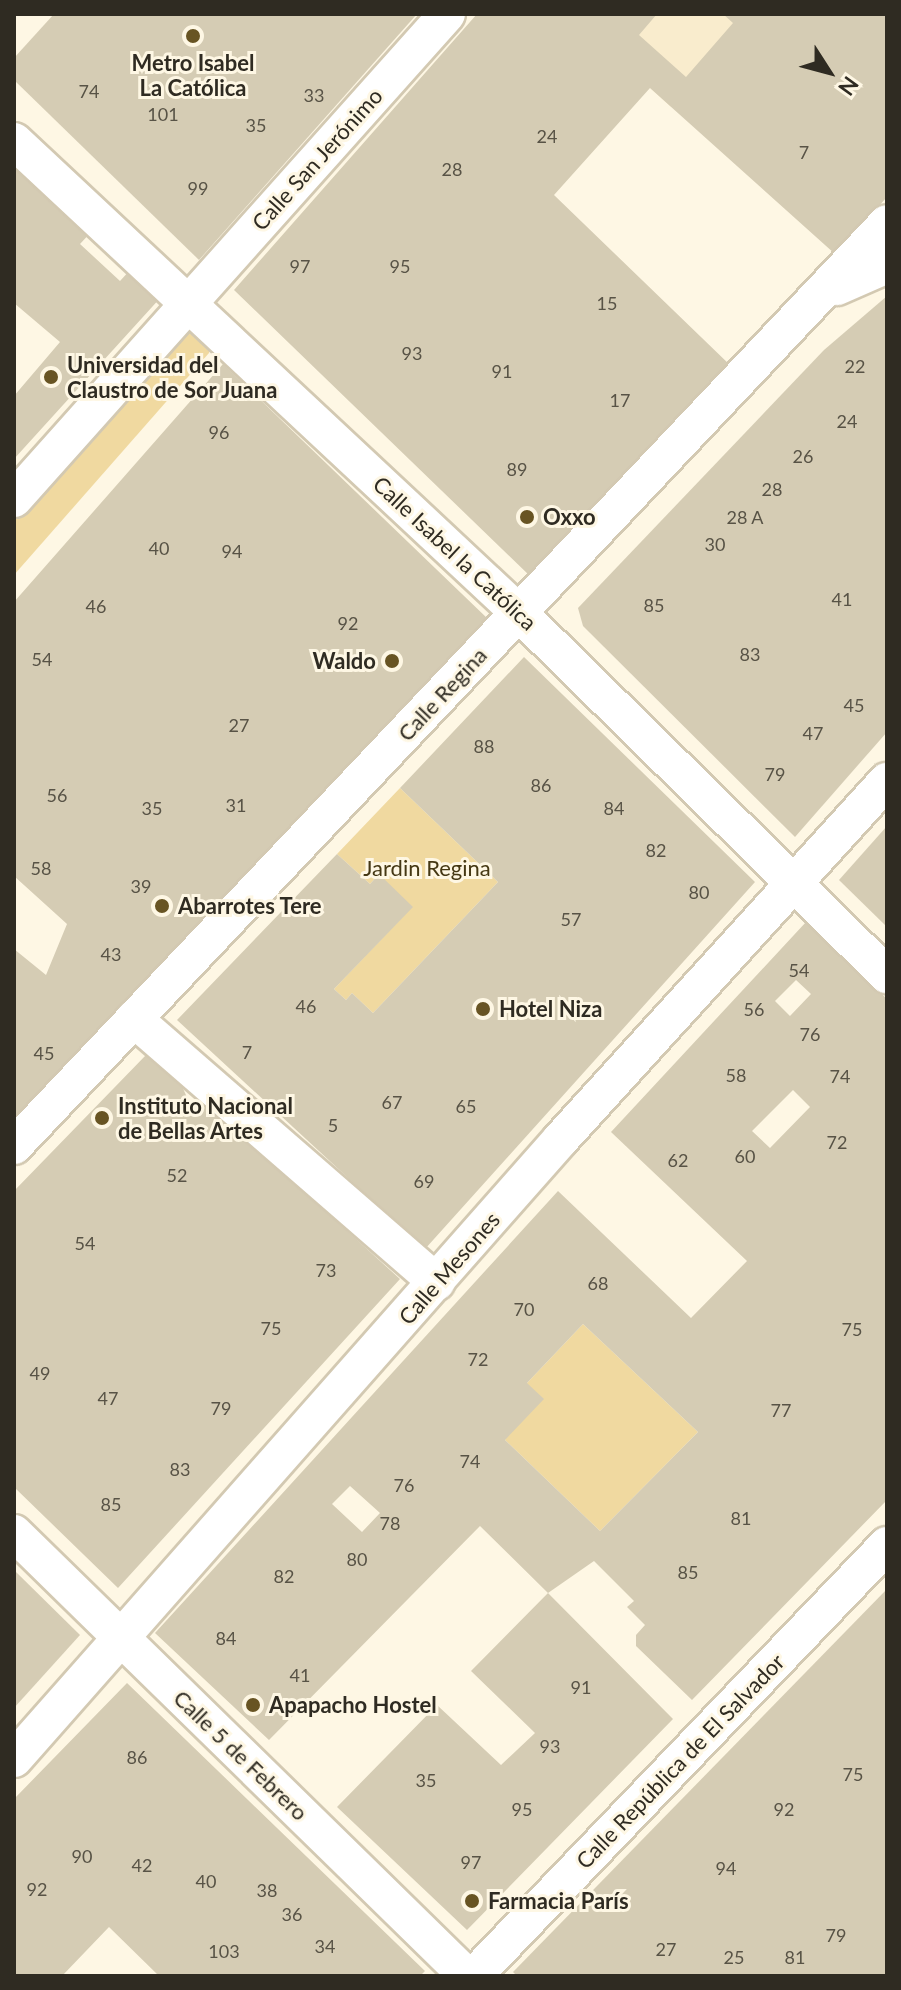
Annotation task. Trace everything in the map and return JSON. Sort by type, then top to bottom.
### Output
[{"type":"street","name":"Calle San Jerónimo","points":[[14,499],[447,14]]},
{"type":"street","name":"Calle Isabel la Católica","points":[[14,141],[518,612],[887,975]]},
{"type":"street","points":[[825,293],[887,223]]},
{"type":"street","name":"Calle Regina","points":[[14,1146],[518,612],[825,293],[887,265]]},
{"type":"street","name":"Calle Mesones","points":[[14,1759],[887,781]]},
{"type":"street","points":[[134,1019],[437,1282]]},
{"type":"street","name":"Calle 5 de Febrero","points":[[14,1533],[467,1976]]},
{"type":"street","name":"Calle República de El Salvador","points":[[474,1976],[887,1545]]},
{"type":"shaded area","points":[[569,14],[753,14],[671,107]]},
{"type":"green space","points":[[176,315],[209,347],[209,353],[14,575],[14,486]]},
{"type":"green space","name":"Jardin Regina","points":[[400,788],[498,882],[373,1013],[352,993],[346,1000],[334,989],[412,907],[378,875],[370,884],[337,854]]},
{"type":"green space","points":[[583,1324],[698,1432],[600,1531],[505,1440],[527,1383]]},
{"type":"building","points":[[54,14],[417,14],[199,260],[14,80],[14,58]]},
{"type":"building","points":[[477,14],[657,14],[639,35],[686,77],[733,23],[723,14],[887,14],[887,197],[835,254],[650,88],[554,195],[731,366],[531,577],[234,290]]},
{"type":"building","name":"Universidad del Claustro de Sor Juana","points":[[14,159],[93,230],[80,244],[120,281],[132,268],[162,296],[14,459],[14,396],[60,342],[14,303]]},
{"type":"building","points":[[887,296],[887,732],[795,837],[583,626],[578,608],[824,350]]},
{"type":"building","points":[[223,364],[488,619],[14,1118],[14,949],[46,975],[67,924],[14,876],[14,602]]},
{"type":"building","points":[[524,657],[755,882],[425,1249],[177,1020],[337,854],[370,884],[379,874],[413,907],[334,989],[346,1000],[352,993],[373,1013],[498,882],[400,788]]},
{"type":"building","points":[[887,826],[887,927],[839,880]]},
{"type":"building","points":[[806,922],[887,999],[887,1500],[692,1700],[636,1646],[636,1635],[645,1625],[627,1607],[634,1601],[594,1561],[548,1593],[480,1526],[269,1740],[155,1633],[558,1191],[691,1318],[747,1261],[611,1132]],"holes":[[[796,980],[811,994],[790,1016],[775,1001]],[[793,1090],[810,1107],[770,1148],[752,1131]],[[583,1324],[698,1432],[600,1531],[505,1440],[544,1399],[527,1383]],[[350,1486],[380,1513],[362,1532],[332,1504]]]},
{"type":"building","points":[[146,1055],[181,1084],[194,1113],[209,1106],[400,1279],[118,1588],[14,1487],[14,1191]]},
{"type":"building","points":[[14,1570],[80,1635],[14,1708]]},
{"type":"building","points":[[887,1589],[887,1976],[517,1976],[513,1972]]},
{"type":"building","points":[[548,1593],[673,1719],[467,1930],[337,1807],[437,1705],[501,1765],[535,1733],[471,1671]]},
{"type":"building","points":[[127,1683],[425,1971],[420,1976],[159,1976],[109,1927],[62,1976],[14,1976],[14,1799]]},
{"type":"place","name":"Metro Isabel La Católica","points":[[193,36]]},
{"type":"place","name":"Universidad del Claustro de Sor Juana","points":[[51,377]]},
{"type":"place","name":"Oxxo","points":[[527,517]]},
{"type":"place","name":"Waldo","points":[[392,661]]},
{"type":"place","name":"Abarrotes Tere","points":[[162,906]]},
{"type":"place","name":"Hotel Niza","points":[[483,1009]]},
{"type":"place","name":"Instituto Nacional de Bellas Artes","points":[[102,1118]]},
{"type":"place","name":"Apapacho Hostel","points":[[253,1705]]},
{"type":"place","name":"Farmacia París","points":[[472,1901]]}]
